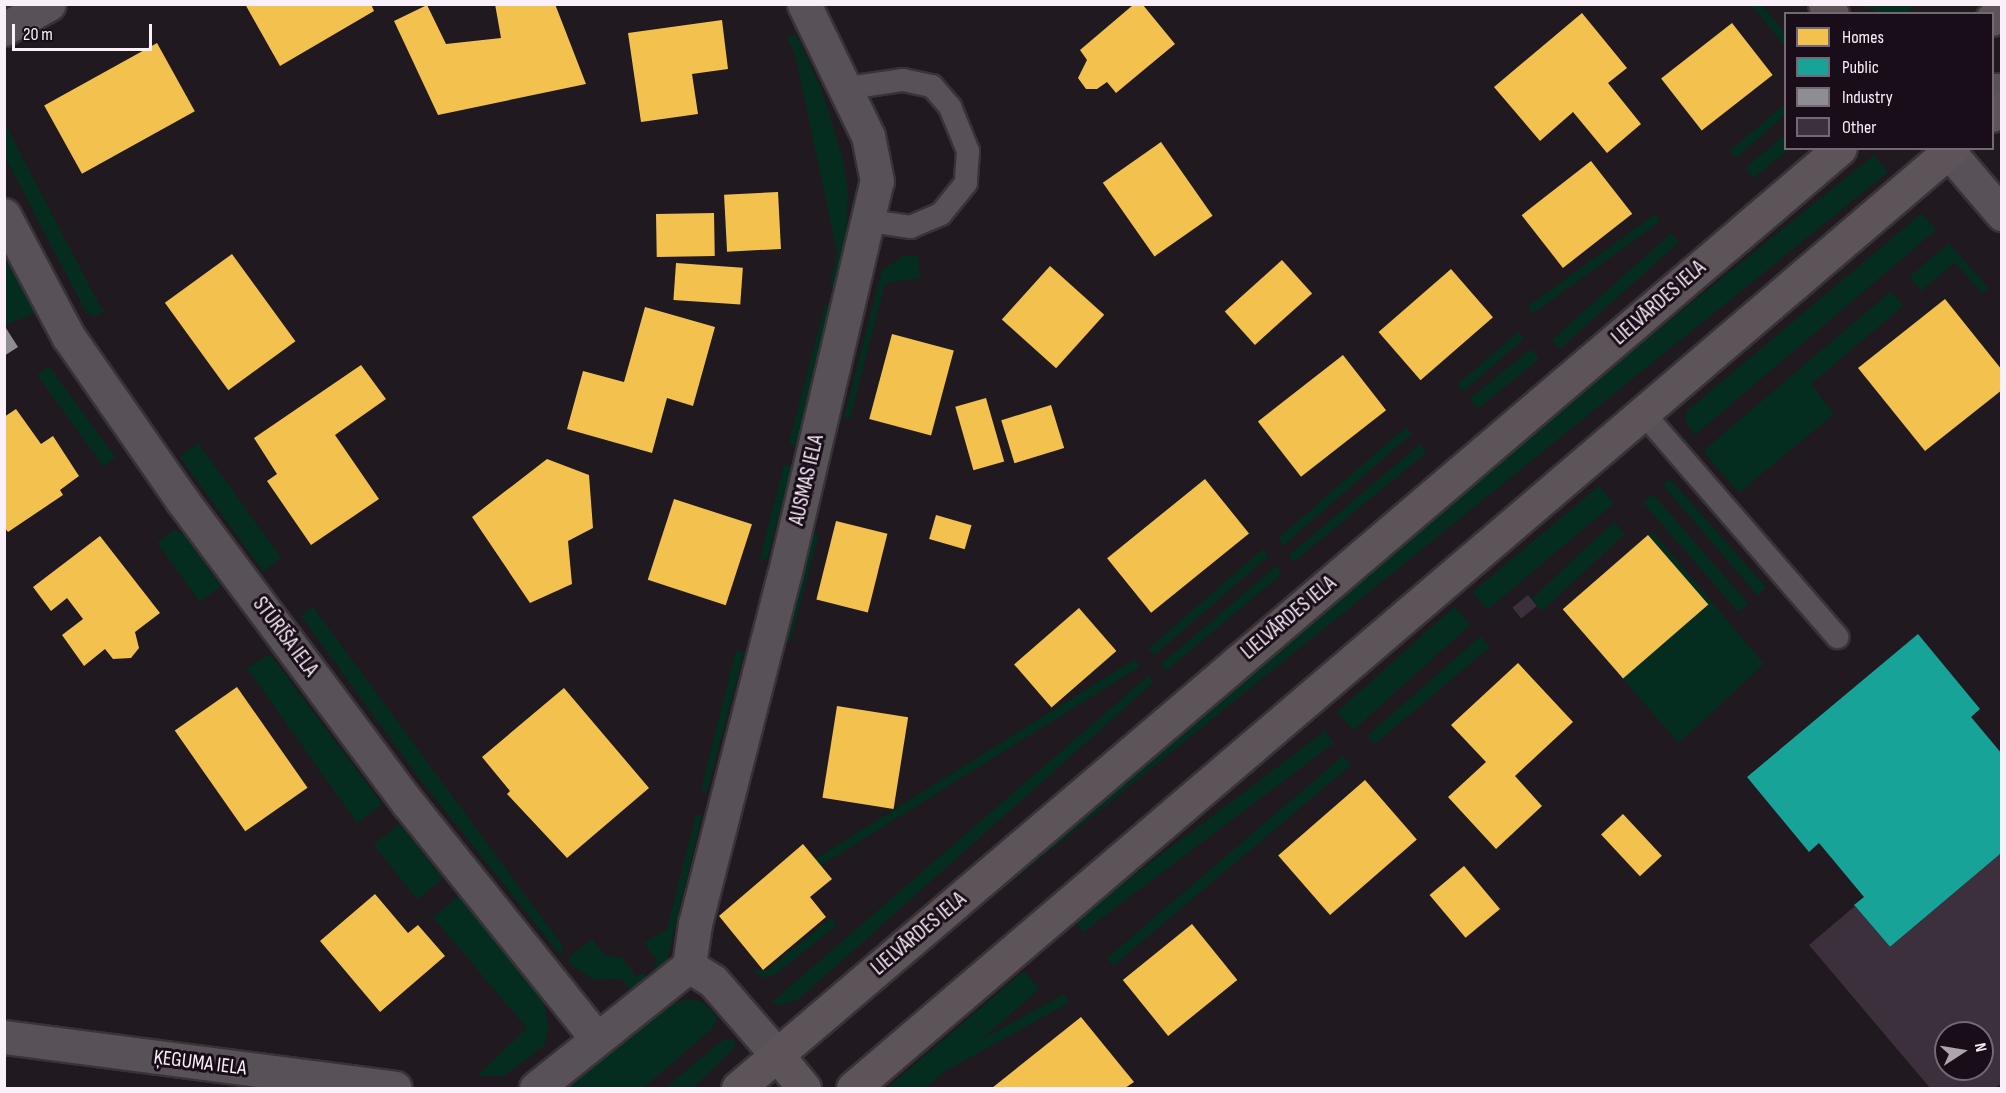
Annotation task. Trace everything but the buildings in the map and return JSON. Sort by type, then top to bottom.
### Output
[{"type":"main road","name":"LIELVĀRDES IELA","points":[[738,1089],[1838,150]]},
{"type":"main road","points":[[853,1089],[1645,415],[1950,150]]},
{"type":"main road","points":[[777,1055],[804,1089]]},
{"type":"street","points":[[4,29],[49,4]]},
{"type":"street","name":"AUSMAS IELA","points":[[689,966],[695,924],[870,221],[876,181],[868,136],[848,88],[804,4]]},
{"type":"street","points":[[1950,150],[2001,214]]},
{"type":"street","name":"STŪRĪŠA IELA","points":[[4,214],[68,336],[182,500],[452,860],[596,1038]]},
{"type":"street","points":[[536,1089],[596,1038],[689,966],[713,981],[777,1055]]},
{"type":"street","name":"ĶEGUMA IELA","points":[[4,1037],[395,1089]]},
{"type":"lane","points":[[848,88],[903,80],[932,86],[950,107],[968,151],[966,183],[941,214],[911,227],[870,221]]},
{"type":"lane","points":[[1645,415],[1837,637]]},
{"type":"green space","points":[[1751,5],[1762,5],[1784,32],[1784,45]]},
{"type":"green space","points":[[1860,5],[1916,5],[1907,12],[1878,12]]},
{"type":"green space","points":[[796,34],[821,88],[842,156],[848,190],[846,250],[836,287],[830,285],[837,252],[795,54],[787,38]]},
{"type":"green space","points":[[1784,105],[1784,116],[1736,158],[1729,151]]},
{"type":"green space","points":[[4,122],[99,304],[105,311],[93,317],[85,310],[5,157]]},
{"type":"green space","points":[[1784,136],[1784,150],[1788,150],[1754,178],[1745,168]]},
{"type":"green space","points":[[1874,155],[1888,172],[810,1045],[796,1028]]},
{"type":"green space","points":[[1922,213],[1936,230],[1695,435],[1685,420],[1687,411]]},
{"type":"green space","points":[[1655,214],[1660,221],[1533,314],[1528,306]]},
{"type":"green space","points":[[1671,233],[1679,242],[1560,349],[1552,340]]},
{"type":"green space","points":[[1949,243],[1989,288],[1982,294],[1955,262],[1921,291],[1909,277]]},
{"type":"green space","points":[[903,256],[918,256],[920,278],[885,283],[850,419],[844,417],[882,270]]},
{"type":"green space","points":[[5,259],[36,313],[4,325]]},
{"type":"green space","points":[[1891,291],[1903,306],[1811,384],[1834,414],[1739,493],[1703,451]]},
{"type":"green space","points":[[825,304],[830,306],[796,447],[789,443]]},
{"type":"green space","points":[[1518,332],[1524,339],[1464,391],[1458,384]]},
{"type":"green space","points":[[1531,349],[1539,359],[1478,409],[1470,399]]},
{"type":"green space","points":[[49,366],[115,457],[103,466],[37,375]]},
{"type":"green space","points":[[1406,427],[1412,434],[1284,545],[1278,539]]},
{"type":"green space","points":[[198,443],[281,558],[263,571],[179,457]]},
{"type":"green space","points":[[1420,444],[1427,452],[1294,562],[1289,555]]},
{"type":"green space","points":[[784,464],[792,466],[767,560],[760,559]]},
{"type":"green space","points":[[1670,479],[1766,587],[1758,596],[1662,484]]},
{"type":"green space","points":[[1599,486],[1614,504],[1487,610],[1473,592]]},
{"type":"green space","points":[[1653,494],[1748,603],[1738,612],[1643,503]]},
{"type":"green space","points":[[1614,522],[1625,534],[1542,611],[1531,599]]},
{"type":"green space","points":[[173,530],[183,534],[221,586],[200,602],[157,543]]},
{"type":"green space","points":[[1653,532],[1764,664],[1679,743],[1621,677],[1708,605],[1648,535]]},
{"type":"green space","points":[[813,533],[819,534],[790,642],[783,641]]},
{"type":"green space","points":[[1263,549],[1269,556],[1154,656],[1148,649]]},
{"type":"green space","points":[[1276,566],[1282,574],[1166,671],[1161,664]]},
{"type":"green space","points":[[313,607],[563,946],[561,956],[419,778],[301,616]]},
{"type":"green space","points":[[1454,607],[1470,625],[1353,730],[1337,712]]},
{"type":"green space","points":[[1481,636],[1490,647],[1375,744],[1367,736]]},
{"type":"green space","points":[[736,650],[744,653],[707,792],[701,789]]},
{"type":"green space","points":[[270,654],[382,804],[357,823],[247,668]]},
{"type":"green space","points":[[1135,659],[1140,667],[814,870],[809,862]]},
{"type":"green space","points":[[1148,676],[1153,683],[799,999],[782,1005],[771,1003]]},
{"type":"green space","points":[[1325,731],[1334,743],[1083,932],[1074,920]]},
{"type":"green space","points":[[1343,756],[1351,765],[1113,966],[1107,958]]},
{"type":"green space","points":[[696,814],[702,816],[666,964],[659,972],[653,964],[658,961],[644,943],[667,929]]},
{"type":"green space","points":[[399,824],[443,878],[417,899],[373,845]]},
{"type":"green space","points":[[459,896],[541,996],[545,1009],[549,1027],[544,1046],[504,1076],[477,1076],[527,1028],[433,917]]},
{"type":"green space","points":[[831,918],[837,925],[776,974],[765,978],[751,970],[767,970]]},
{"type":"green space","points":[[592,939],[606,956],[622,957],[636,977],[644,972],[647,978],[632,991],[621,979],[595,980],[568,963],[570,956]]},
{"type":"green space","points":[[1024,971],[1039,989],[926,1088],[887,1088]]},
{"type":"green space","points":[[1064,994],[1069,1003],[942,1073],[937,1064]]},
{"type":"green space","points":[[688,999],[701,1001],[718,1017],[712,1029],[643,1088],[563,1088],[658,1007]]},
{"type":"green space","points":[[723,1040],[735,1040],[735,1047],[693,1088],[665,1088]]}]
